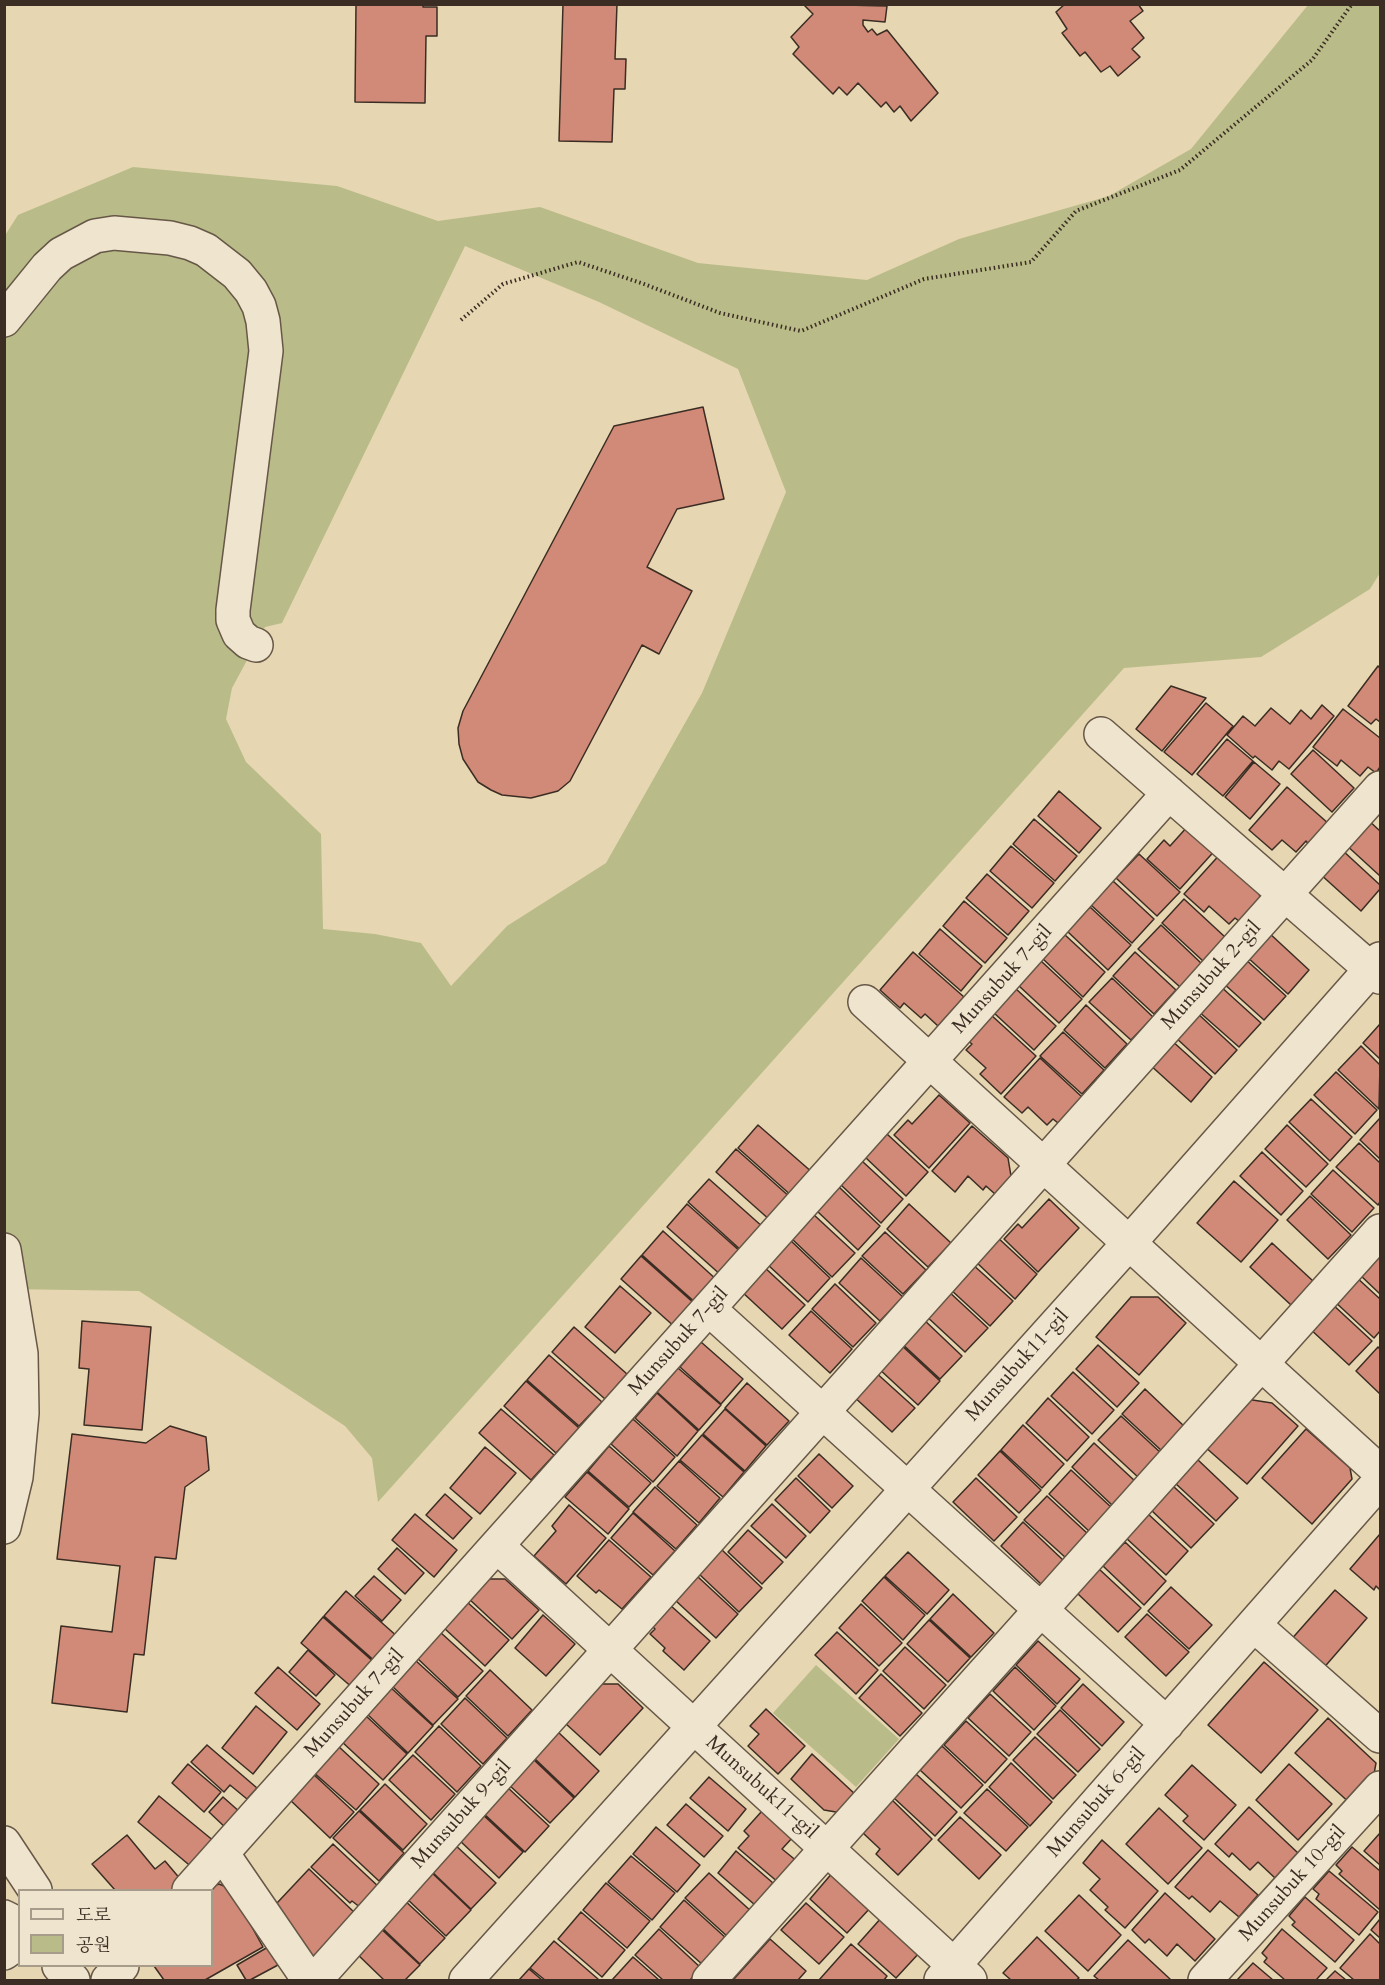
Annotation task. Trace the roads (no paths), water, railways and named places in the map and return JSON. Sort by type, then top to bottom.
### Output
[{"type":"street","points":[[4,320],[47,267],[61,254],[95,236],[114,233],[170,238],[190,243],[206,250],[237,274],[251,291],[259,306],[263,321],[266,351],[233,620],[239,634],[248,642],[256,645]]},
{"type":"street","points":[[1101,734],[1285,894],[1377,968],[1129,1243]]},
{"type":"street","name":"Munsubuk 2-gil","points":[[1043,1165],[1380,788]]},
{"type":"street","name":"Munsubuk 7-gil","points":[[190,1889],[1169,793]]},
{"type":"street","points":[[865,1002],[1380,1472]]},
{"type":"street","points":[[610,1650],[1043,1165]]},
{"type":"street","points":[[1262,1364],[1380,1231]]},
{"type":"street","name":"Munsubuk11-gil","points":[[694,1727],[1129,1243]]},
{"type":"street","points":[[4,1250],[21,1354],[22,1413],[16,1477],[4,1527]]},
{"type":"street","points":[[709,1309],[1167,1724]]},
{"type":"street","name":"Munsubuk11-gil","points":[[827,1849],[1262,1364]]},
{"type":"street","name":"Munsubuk 6-gil","points":[[955,1976],[1167,1724],[1380,1481]]},
{"type":"street","name":"Munsubuk11-gil","points":[[497,1546],[827,1849],[955,1976]]},
{"type":"street","points":[[1254,1625],[1380,1736]]},
{"type":"street","name":"Munsubuk 9-gil","points":[[315,1980],[610,1650]]},
{"type":"street","points":[[466,1980],[694,1727]]},
{"type":"street","name":"Munsubuk 10-gil","points":[[1205,1980],[1380,1788]]},
{"type":"street","points":[[709,1980],[827,1849]]},
{"type":"street","points":[[8,1853],[34,1889]]},
{"type":"street","points":[[222,1853],[309,1980]]},
{"type":"street","points":[[4,1917],[18,1924]]},
{"type":"street","points":[[4,1953],[18,1943]]},
{"type":"street","points":[[61,1967],[73,1980]]},
{"type":"street","points":[[82,1967],[90,1980]]},
{"type":"street","points":[[108,1980],[120,1967]]}]
